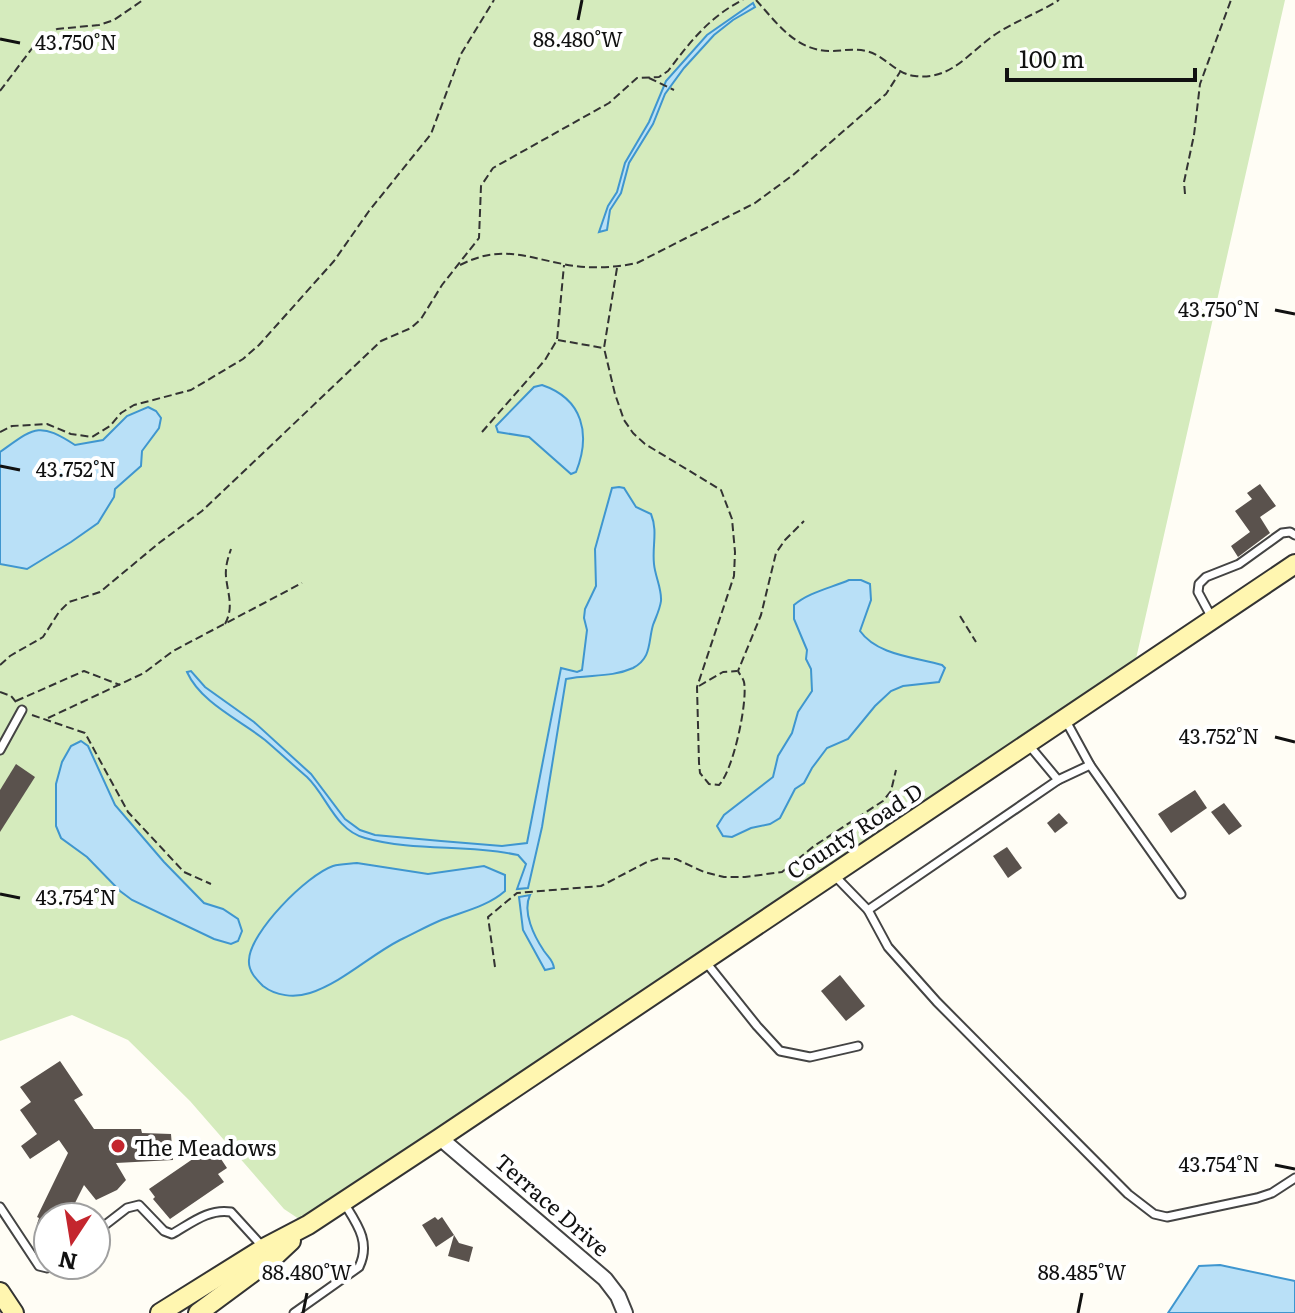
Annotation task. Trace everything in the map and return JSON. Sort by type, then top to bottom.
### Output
[{"type":"main road","name":"County Road D","points":[[308,1225],[1295,564]]},
{"type":"main road","points":[[160,1313],[264,1248],[308,1225]]},
{"type":"main road","points":[[198,1313],[275,1256],[308,1225]]},
{"type":"main road","points":[[0,1292],[14,1313]]},
{"type":"street","name":"Terrace Drive","points":[[440,1138],[605,1279],[618,1296],[625,1313]]},
{"type":"lane","points":[[1213,619],[1198,592],[1199,584],[1206,577],[1239,564],[1282,533],[1295,535]]},
{"type":"lane","points":[[0,750],[22,710]]},
{"type":"lane","points":[[1065,719],[1090,765],[1181,894]]},
{"type":"lane","points":[[1028,744],[1058,780]]},
{"type":"lane","points":[[868,910],[1058,780],[1090,765]]},
{"type":"lane","points":[[832,873],[868,910],[888,947],[937,1002],[1128,1194],[1154,1214],[1167,1217],[1244,1202],[1272,1193],[1295,1178]]},
{"type":"lane","points":[[704,959],[780,1051],[810,1057],[858,1046]]},
{"type":"lane","points":[[294,1313],[359,1267],[363,1259],[365,1248],[362,1232],[343,1201]]},
{"type":"lane","points":[[112,1220],[127,1208],[139,1205],[164,1231],[172,1234],[213,1211],[224,1210],[231,1212],[264,1248]]},
{"type":"lane","points":[[2,1213],[32,1256]]},
{"type":"path","points":[[0,91],[33,47],[57,29],[99,25],[114,20],[143,0]]},
{"type":"path","points":[[0,432],[12,426],[47,424],[71,434],[92,437],[134,405],[191,390],[251,352],[334,261],[369,211],[431,134],[461,54],[494,0]]},
{"type":"path","points":[[0,665],[43,637],[69,602],[100,592],[202,511],[381,341],[411,328],[421,319],[442,285],[479,238],[481,186],[493,168],[609,103],[637,78],[659,77],[668,71],[710,20],[723,9],[743,0]]},
{"type":"path","points":[[756,0],[803,46],[826,51],[868,51],[900,72],[914,76],[929,76],[960,66],[995,34],[1059,0]]},
{"type":"path","points":[[1185,194],[1184,182],[1200,84],[1231,0]]},
{"type":"path","points":[[459,265],[501,252],[532,255],[564,264],[617,268],[637,263],[755,203],[875,105],[900,72]]},
{"type":"path","points":[[648,78],[674,90]]},
{"type":"path","points":[[482,432],[545,360],[557,340],[564,264]]},
{"type":"path","points":[[617,268],[604,348],[624,420],[645,444],[711,482],[721,490],[727,501],[735,552],[734,576],[697,687],[700,773],[705,782],[719,785],[727,777],[741,723],[744,683],[738,671],[761,615],[776,553],[804,521]]},
{"type":"path","points":[[557,340],[604,348]]},
{"type":"path","points":[[225,625],[231,614],[225,575],[231,549]]},
{"type":"path","points":[[47,718],[144,673],[173,651],[302,583]]},
{"type":"path","points":[[960,616],[976,642]]},
{"type":"path","points":[[15,701],[84,671],[120,685]]},
{"type":"path","points":[[697,687],[723,672],[738,671]]},
{"type":"path","points":[[0,692],[11,696],[25,714],[47,718],[85,733],[128,812],[184,872],[211,884]]},
{"type":"path","points":[[495,967],[488,917],[517,893],[601,886],[660,858],[676,859],[724,877],[782,872],[814,846],[883,801],[891,791],[896,770]]},
{"type":"green space","points":[[0,0],[1285,0],[1133,672],[308,1225],[284,1209],[190,1101],[128,1040],[72,1015],[0,1041]]},
{"type":"water","points":[[753,3],[755,7],[714,35],[665,94],[653,124],[629,163],[621,193],[610,210],[607,230],[599,232],[608,206],[617,192],[625,163],[649,122],[666,81],[707,35]]},
{"type":"water","points":[[542,385],[567,399],[580,420],[583,431],[581,458],[576,472],[571,474],[529,437],[498,432],[496,426],[534,387]]},
{"type":"water","points":[[148,407],[161,418],[159,428],[142,451],[141,466],[115,489],[114,497],[98,523],[27,569],[0,564],[0,452],[36,430],[63,437],[75,445],[103,440],[127,416]]},
{"type":"water","points":[[612,488],[624,488],[636,507],[651,514],[660,604],[648,649],[639,664],[616,673],[566,679],[542,827],[528,888],[517,889],[526,864],[518,855],[403,845],[355,834],[339,820],[307,777],[265,740],[211,702],[187,672],[191,671],[205,687],[254,722],[311,774],[345,819],[360,830],[375,835],[502,846],[527,843],[561,668],[577,672],[582,670],[587,630],[585,609],[596,586],[595,549]]},
{"type":"water","points":[[849,580],[870,584],[871,600],[860,631],[867,639],[886,650],[942,665],[945,668],[939,682],[903,686],[891,691],[848,739],[827,748],[804,783],[795,789],[780,818],[732,837],[723,836],[717,826],[724,815],[773,777],[778,756],[792,733],[798,712],[812,691],[811,669],[794,619],[794,605],[813,593]]},
{"type":"water","points":[[81,741],[88,746],[115,805],[164,862],[204,903],[223,909],[238,919],[242,931],[238,941],[231,944],[214,939],[132,900],[87,857],[61,838],[56,826],[56,784],[62,762],[71,746]]},
{"type":"water","points":[[357,863],[428,874],[484,866],[505,875],[505,891],[482,905],[400,940],[334,982],[310,993],[285,995],[263,986],[251,971],[249,960],[252,948],[269,920],[295,892],[322,871],[336,865]]},
{"type":"water","points":[[530,895],[527,909],[530,924],[554,968],[545,970],[523,930],[519,897]]},
{"type":"water","points":[[1220,1265],[1295,1281],[1295,1313],[1168,1313],[1199,1266]]},
{"type":"building","points":[[1260,484],[1276,506],[1260,517],[1270,533],[1238,557],[1231,546],[1250,532],[1235,511],[1252,499],[1247,493]]},
{"type":"building","points":[[16,764],[35,777],[0,832],[0,790]]},
{"type":"building","points":[[1195,790],[1207,808],[1171,833],[1158,814]]},
{"type":"building","points":[[1224,803],[1242,826],[1229,835],[1211,812]]},
{"type":"building","points":[[1059,813],[1068,823],[1055,833],[1047,823]]},
{"type":"building","points":[[1007,847],[1022,868],[1008,878],[993,856]]},
{"type":"building","points":[[840,975],[865,1006],[846,1021],[821,991]]},
{"type":"building","name":"The Meadows","points":[[60,1061],[83,1095],[74,1100],[94,1129],[141,1129],[142,1133],[171,1134],[173,1160],[116,1163],[126,1180],[117,1190],[96,1200],[84,1185],[76,1201],[45,1201],[68,1153],[59,1140],[30,1159],[21,1146],[37,1134],[20,1110],[31,1102],[20,1087]]},
{"type":"building","points":[[203,1152],[208,1159],[217,1153],[227,1168],[218,1174],[224,1182],[170,1219],[153,1199],[155,1197],[149,1189]]},
{"type":"building","points":[[435,1217],[438,1220],[442,1217],[454,1235],[436,1247],[422,1225]]},
{"type":"building","points":[[454,1235],[459,1243],[473,1247],[469,1262],[448,1256]]},
{"type":"place","name":"The Meadows","points":[[118,1146]]}]
